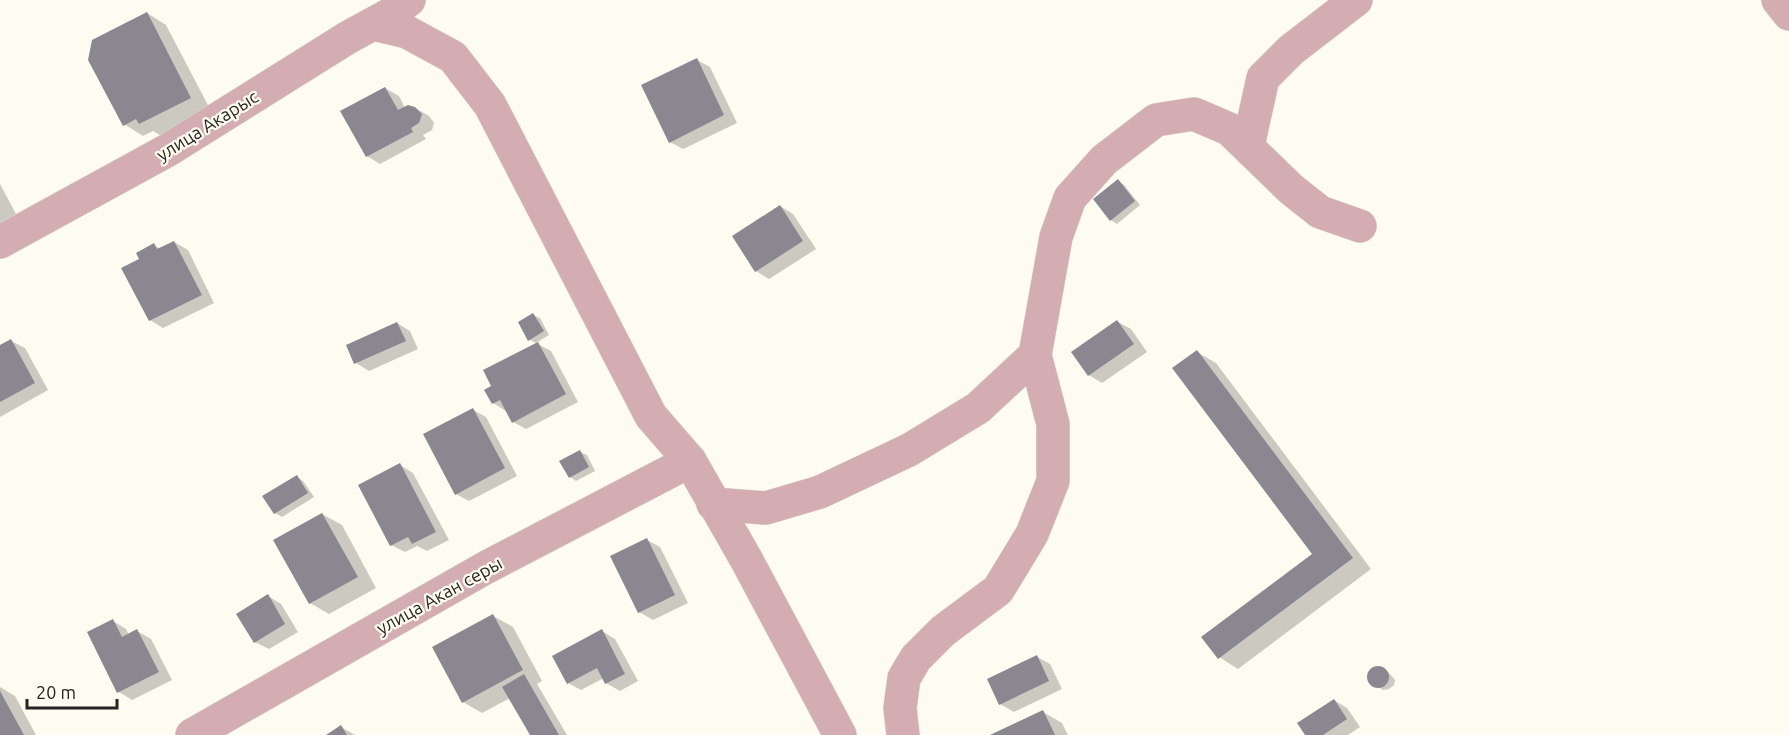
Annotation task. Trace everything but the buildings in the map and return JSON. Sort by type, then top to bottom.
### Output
[{"type":"street","name":"улица Акарыс","points":[[0,242],[168,150],[347,38],[389,15],[409,0]]},
{"type":"street","points":[[1248,146],[1263,78],[1291,50],[1356,0]]},
{"type":"street","points":[[1778,0],[1789,14]]},
{"type":"street","points":[[373,24],[407,32],[453,57],[490,105],[651,416],[690,461],[746,559],[840,735]]},
{"type":"street","points":[[903,735],[900,708],[904,678],[916,658],[943,631],[998,590],[1032,534],[1053,481],[1053,424],[1035,355],[1056,237],[1070,198],[1104,160],[1156,120],[1194,114],[1229,129],[1291,189],[1320,212],[1360,226]]},
{"type":"street","points":[[713,504],[766,508],[820,492],[909,450],[978,408],[1035,355]]},
{"type":"street","name":"улица Акан серы","points":[[192,735],[485,568],[690,461]]}]
